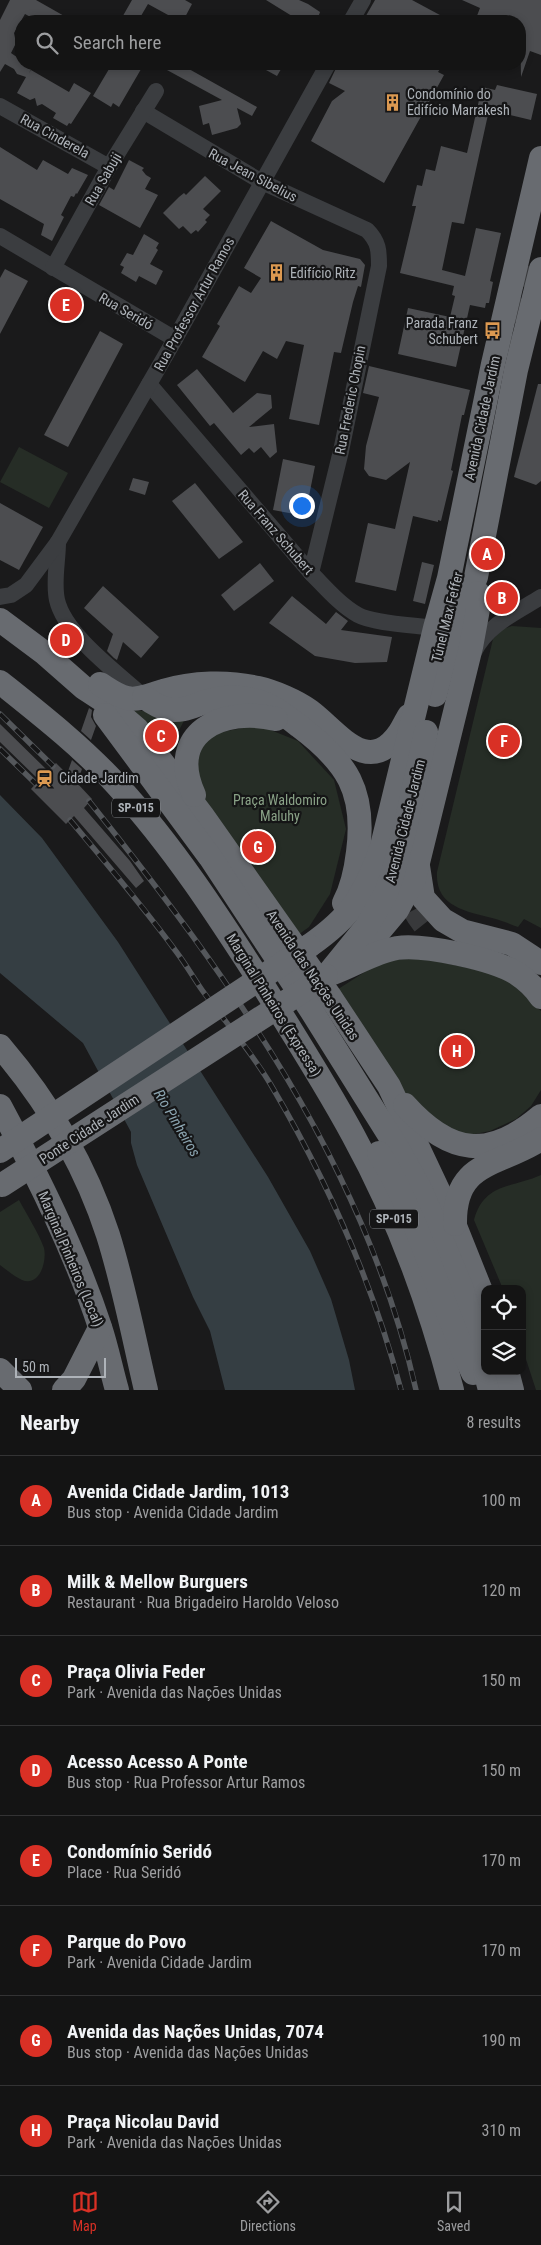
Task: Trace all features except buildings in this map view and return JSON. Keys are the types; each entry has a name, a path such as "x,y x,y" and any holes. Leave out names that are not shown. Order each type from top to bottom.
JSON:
{"highway":[{"name":"Avenida Cidade Jardim","path":"0,1151 330,932 359,900 371,877 382,846 435,628 450,578 493,364 541,158"},
{"name":"Túnel Max Feffer","path":"382,846 396,814 509,378 541,226"},
{"name":"Avenida Cidade Jardim","path":"327,975 367,926 386,893 393,874 444,660 476,577 509,378 541,269"},
{"name":"Avenida Cidade Jardim","path":"327,975 365,947 384,928 407,894 412,865 464,675 478,609 476,577"},
{"path":"476,577 468,622 434,746 412,865 423,898 443,920 462,931 512,944 541,963"},
{"path":"0,620 43,652 84,673 116,694 126,698 144,697 163,690 203,684 231,683 259,688 304,707 343,741 356,749 372,752 384,747 392,741 417,704"},
{"name":"Avenida das Nações Unidas","path":"43,652 84,688 107,703 137,729 202,815 331,998 389,1086 445,1225 462,1289 481,1379"},
{"name":"Marginal Pinheiros (Expressa)","path":"0,682 75,744 115,784 160,836 208,901 309,1060 354,1136 393,1217 419,1281 452,1390"},
{"name":"Avenida das Nações Unidas","path":"84,688 210,856 398,1149 445,1225 481,1293"},
{"path":"144,697 159,707 169,710 178,710 209,700 232,697 254,700 286,715 318,739 342,766 355,791 360,812 360,838 356,868 347,897 330,932"},
{"path":"202,815 186,773 186,759 190,746 205,728 217,720 249,715 273,718 299,726"},
{"path":"424,924 443,937 502,953 518,960 541,978"},
{"path":"327,975 382,952 398,948 422,948 500,966 515,973 541,997"},
{"name":"Ponte Cidade Jardim","path":"1,1186 327,975"},
{"path":"0,1046 39,1095 66,1136 88,1181 108,1235 146,1390"},
{"path":"309,1060 336,1082 384,1161 410,1215 444,1299 456,1335 481,1379"},
{"path":"389,1086 411,1112 434,1133 452,1143 465,1146 480,1146 505,1140 525,1129 541,1116"},
{"name":"Marginal Pinheiros (Local)","path":"0,1106 46,1197 84,1282 100,1328 117,1390"},
{"path":"445,1225 461,1186 467,1178 541,1139"},
{"path":"64,1390 74,1379 100,1328"},
{"path":"0,1370 20,1390"},
{"path":"508,1375 512,1390"}],"street":[{"path":"354,15 363,0"},
{"name":"Rua Professor Artur Ramos","path":"0,597 11,595 26,585 58,542 175,339 325,70"},
{"name":"Rua Sabuji","path":"53,268 109,167 156,91"},
{"name":"Rua Cinderela","path":"0,106 109,167"},
{"name":"Rua Jean Sibelius","path":"143,111 262,182 367,230"},
{"name":"Rua Frederic Chopin","path":"311,573 341,451 379,266 379,247 375,238 367,230"},
{"name":"Rua Seridó","path":"0,236 175,339"},
{"name":"Rua Franz Schubert","path":"149,384 311,573 335,597 358,615 383,621 435,628"},
{"name":"Rua Professor Artur Ramos","path":"58,542 57,600 62,616 87,645 144,697"},
{"path":"464,675 483,638 494,626 541,597"}],"green space":[{"path":"19,447 68,473 49,508 0,482"},
{"path":"512,626 541,628 541,928 524,919 518,927 462,909 446,900 441,893 438,883 437,872 493,639 503,629"},
{"path":"121,709 187,715 165,757"},
{"name":"Praça Waldomiro Maluhy","path":"258,725 298,741 334,780 346,829 330,894 309,927 298,935 197,791 193,759 211,734"},
{"path":"422,958 504,976 541,1011 541,1090 531,1106 516,1119 490,1131 470,1135 424,1121 332,993 371,968 392,960"},
{"path":"541,1175 541,1390 536,1390 526,1359 526,1285 501,1285 474,1220 485,1199 492,1193 500,1188"},
{"path":"19,1200 39,1236 45,1253 41,1272 33,1280 28,1281 19,1279 0,1265 0,1212"}],"water":[{"name":"Rio Pinheiros","path":"0,795 42,838 118,942 268,1177 310,1251 331,1299 349,1360 355,1390 225,1390 210,1331 193,1297 137,1165 131,1143 131,1132 83,1043 0,973"}],"tunnel":[{"path":"508,357 528,266"},
{"path":"406,875 410,901 424,924"}],"railway":[{"path":"0,714 53,766"},
{"path":"0,749 36,784"},
{"path":"89,801 193,936 287,1078 328,1152 363,1228 393,1307 416,1390"},
{"path":"70,820 124,884 182,960 202,990 255,1060 292,1121 347,1233 377,1311 401,1390"}],"place":[{"name":"Condomínio do Edifício Marrakesh","path":"393,102"},
{"name":"Edifício Ritz","path":"276,273"},
{"name":"Condomínio Seridó","path":"66,305"},
{"name":"Parada Franz Schubert","path":"492,331"},
{"name":"Avenida Cidade Jardim, 1013","path":"487,554"},
{"name":"Milk & Mellow Burguers","path":"502,598"},
{"name":"Acesso Acesso A Ponte","path":"66,640"},
{"name":"Praça Olivia Feder","path":"161,736"},
{"name":"Parque do Povo","path":"504,741"},
{"name":"Cidade Jardim","path":"45,778"},
{"name":"Avenida das Nações Unidas, 7074","path":"258,847"},
{"name":"Praça Nicolau David","path":"457,1051"}]}
